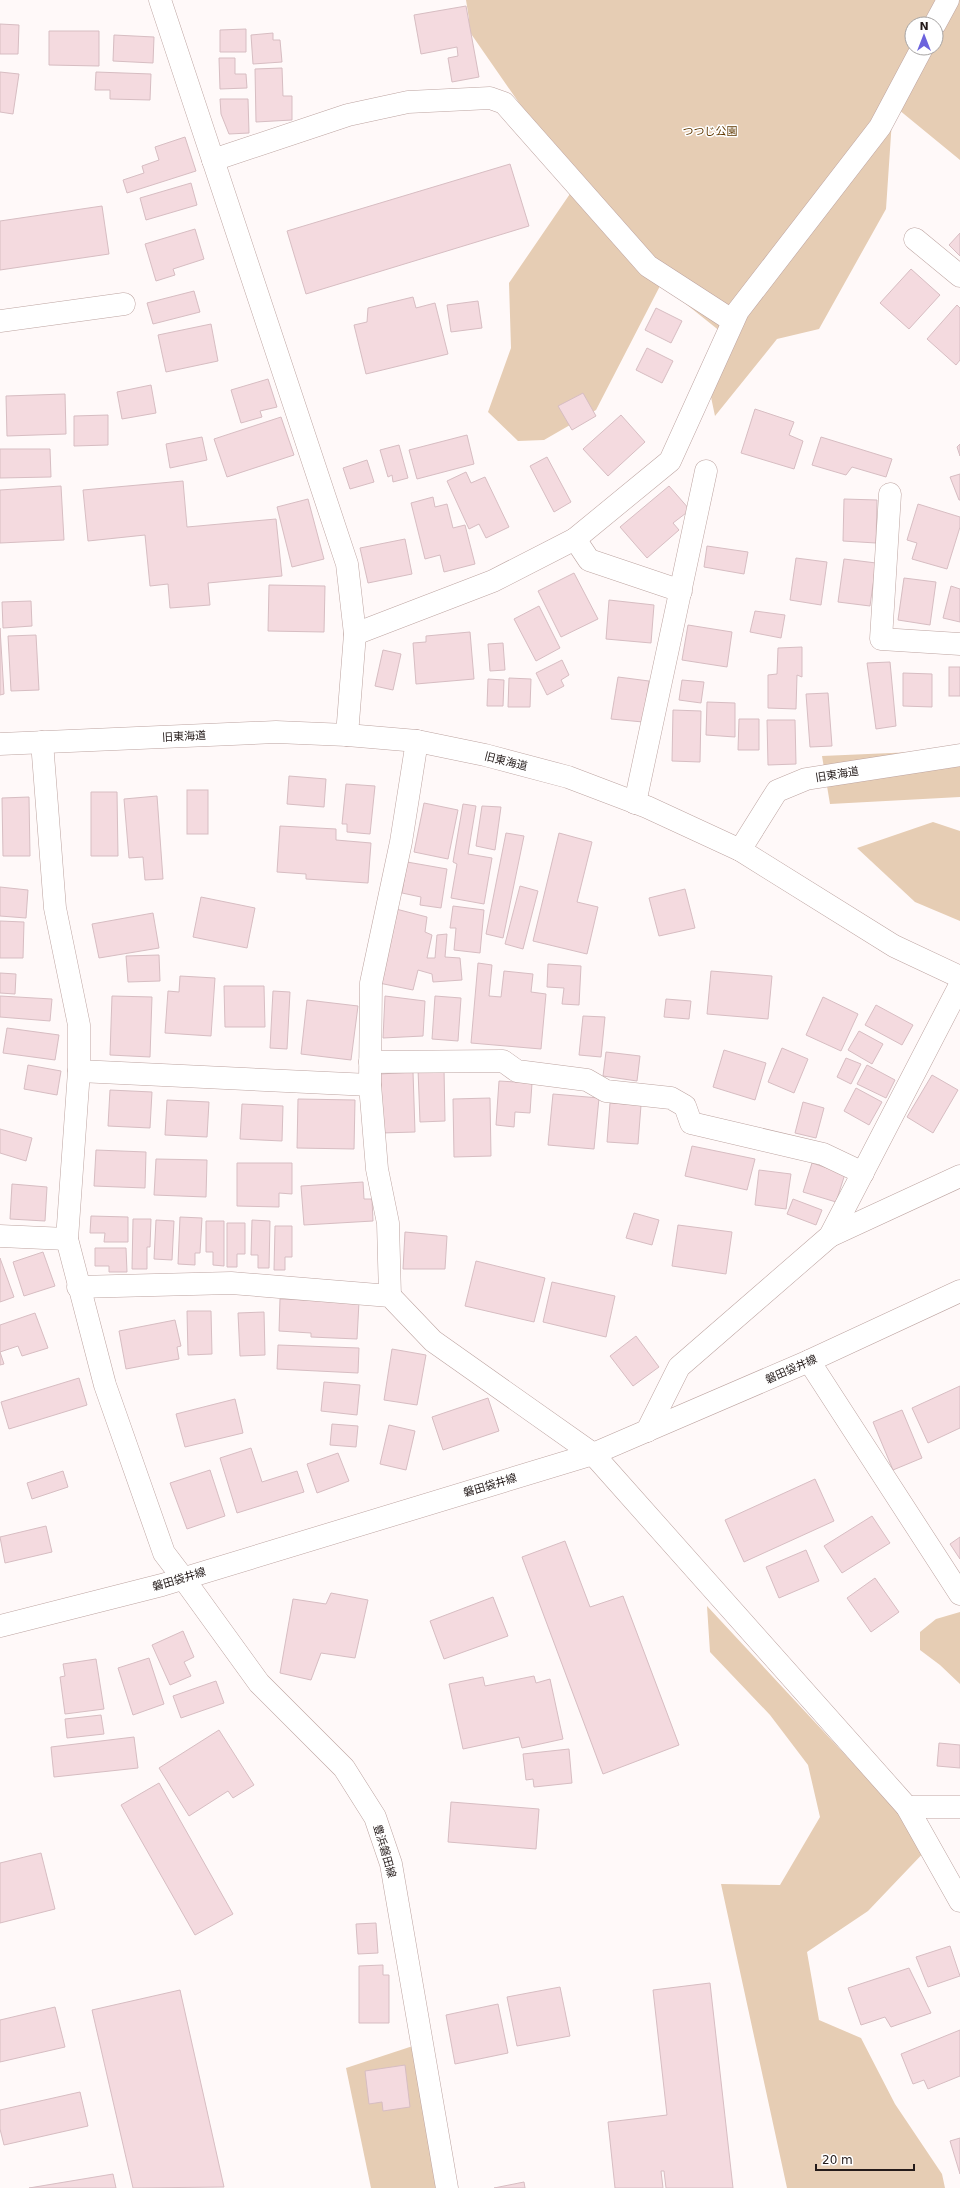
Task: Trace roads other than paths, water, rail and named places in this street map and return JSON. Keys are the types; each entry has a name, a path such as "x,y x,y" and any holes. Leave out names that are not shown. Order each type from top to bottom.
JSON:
{"street":[{"path":"160,0 347,564 354,634 347,735"},
{"path":"939,16 948,0"},
{"path":"354,634 492,581 575,539 670,461 738,311 880,128 918,56"},
{"path":"213,160 348,115 408,102 490,98 504,103 648,266 733,321"},
{"path":"916,239 960,276"},
{"path":"0,321 124,304"},
{"path":"635,803 706,471"},
{"path":"890,494 881,639 960,644"},
{"path":"575,539 589,560 681,591"},
{"name":"旧東海道","path":"0,744 276,732 347,735 418,741 485,755 568,777 635,803 740,850 777,791 806,779 960,755"},
{"path":"390,1296 388,1223 377,1169 370,1085 371,983 401,842 418,741"},
{"name":"豊浜磐田線","path":"42,742 55,908 79,1025 79,1071 67,1239 78,1287 105,1385 164,1553 259,1683 344,1768 376,1817 391,1864 447,2188"},
{"path":"740,850 894,946 960,977"},
{"path":"830,1236 960,985"},
{"path":"370,1062 503,1061 517,1071 587,1080 606,1091 671,1098 685,1106 691,1123 823,1154 863,1173"},
{"path":"79,1071 370,1085"},
{"path":"647,1431 679,1367 830,1236 960,1176"},
{"path":"0,1236 67,1239"},
{"path":"78,1287 231,1284 390,1296 433,1341 592,1454 907,1807 960,1901"},
{"name":"磐田袋井線","path":"0,1626 162,1585 592,1454 809,1361 960,1291"},
{"path":"809,1361 960,1594"},
{"path":"907,1807 960,1807"}],"park label":[{"name":"つつじ公園","path":"710,131"}]}
